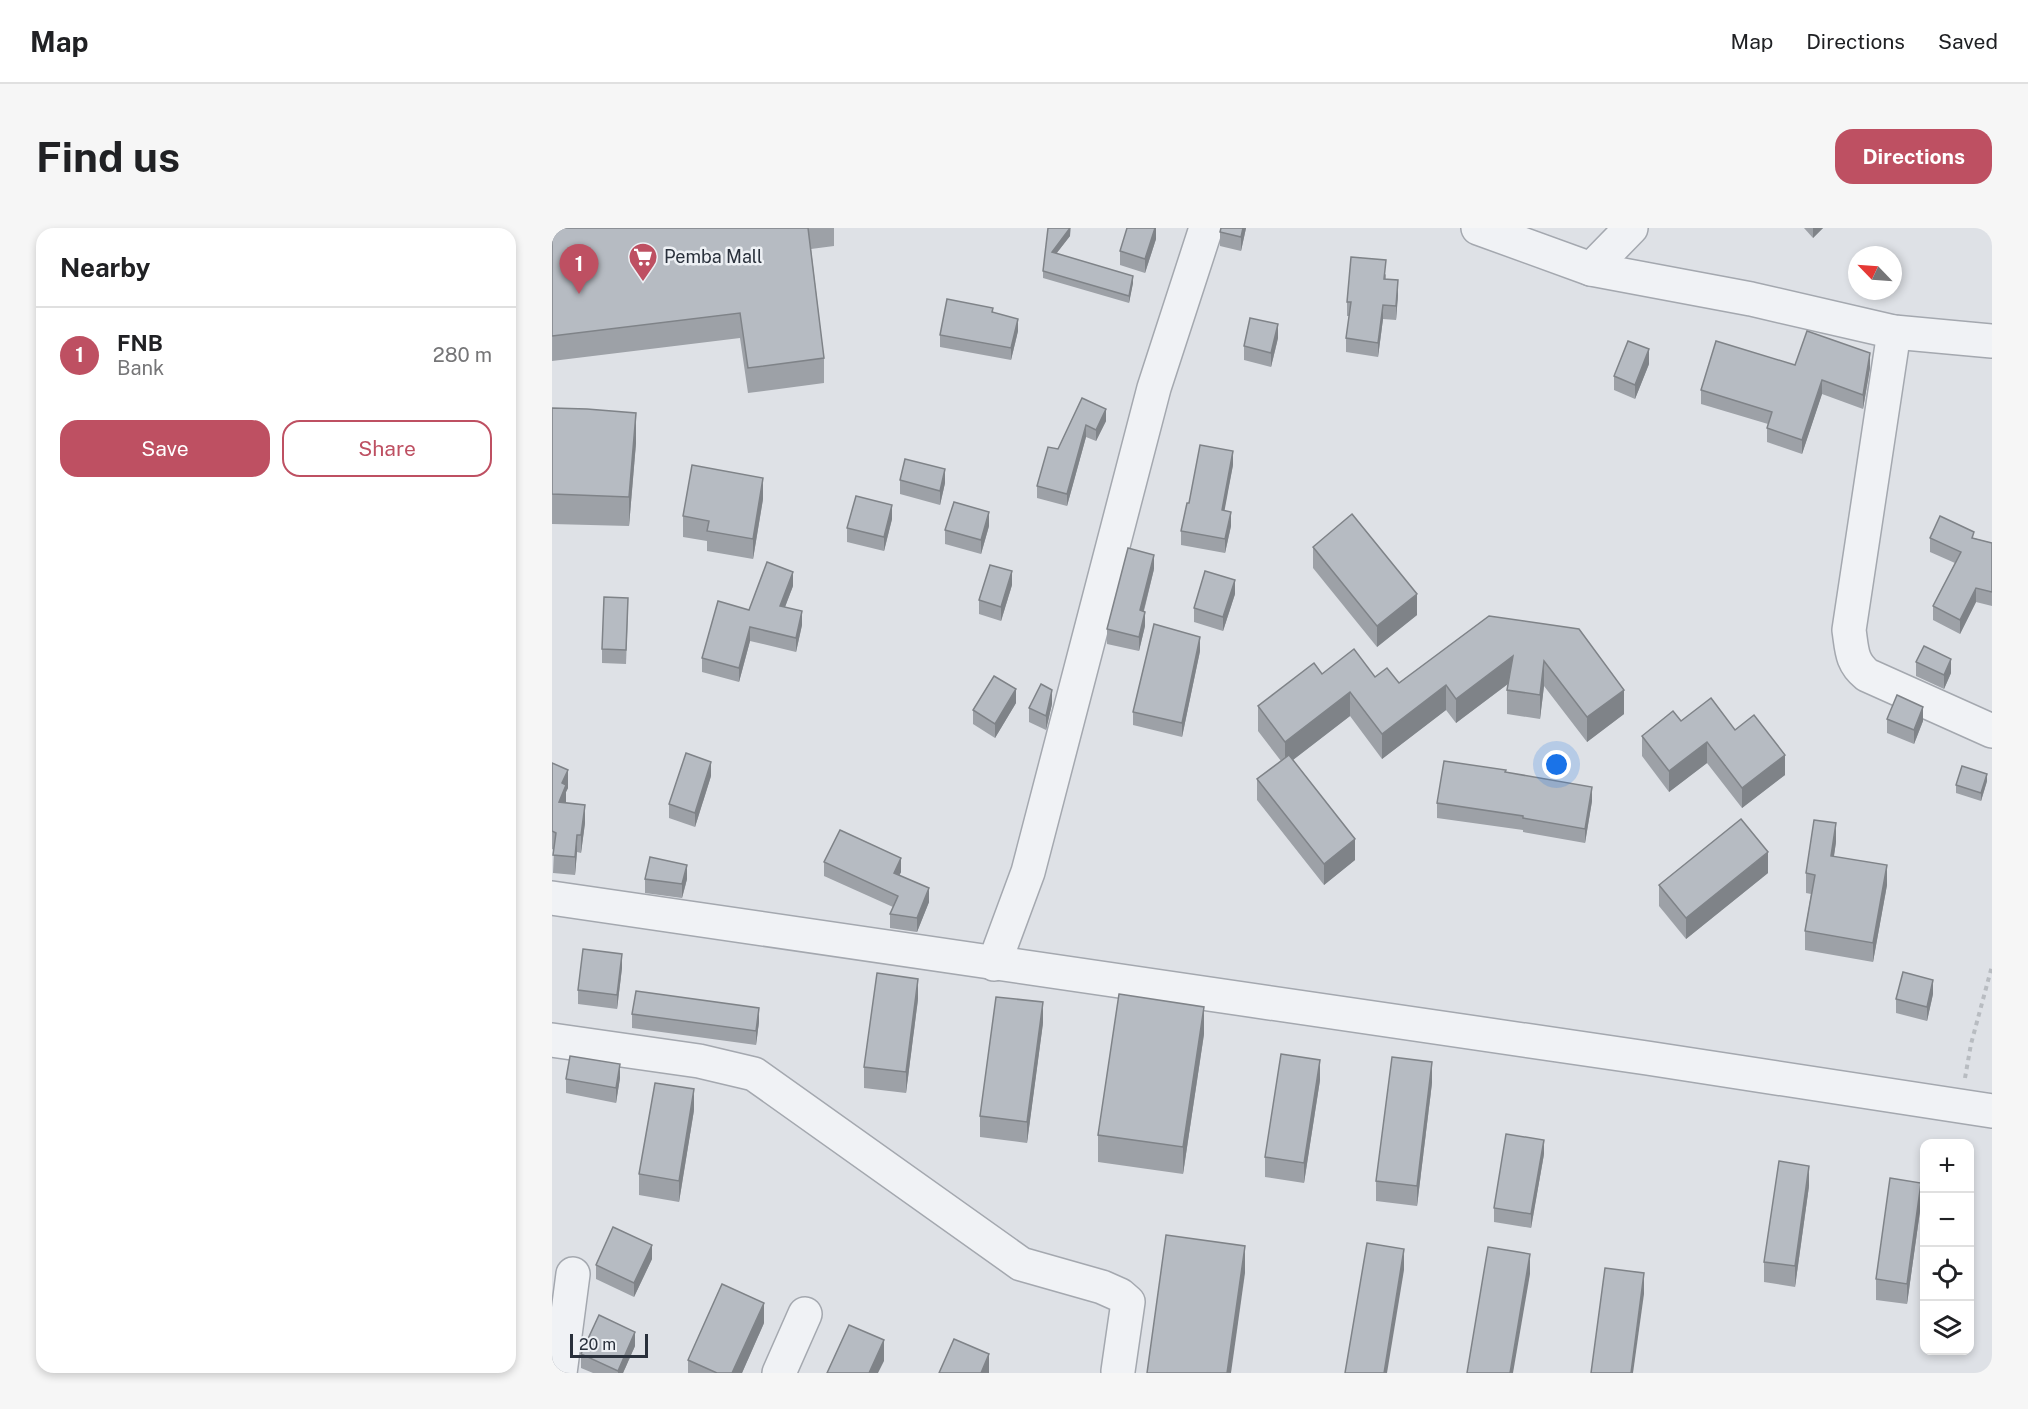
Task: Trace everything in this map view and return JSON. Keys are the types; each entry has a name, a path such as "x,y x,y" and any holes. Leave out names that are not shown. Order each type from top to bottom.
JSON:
{"street":[{"path":"994,964 1028,872 1154,388 1206,228"},
{"path":"1478,228 1591,269 1751,299 1894,332 1992,341"},
{"path":"1591,269 1631,228"},
{"path":"1894,332 1849,630 1852,654 1857,666 1867,675 1992,730"},
{"path":"552,898 1976,1108"},
{"path":"552,1040 699,1061 754,1074 1021,1264 1102,1287 1120,1295 1128,1302 1118,1371"},
{"path":"560,1373 573,1274"},
{"path":"779,1373 805,1314"}],"path":[{"path":"1976,1108 1971,1044 1992,966"}],"building":[{"name":"Pemba Mall","path":"552,228 808,228 824,358 748,368 740,313 552,336"},
{"path":"1048,228 1070,228 1052,252 1133,276 1129,296 1043,271"},
{"path":"1127,228 1155,228 1145,259 1120,251"},
{"path":"1221,228 1243,228 1241,237 1220,232"},
{"path":"1351,257 1386,260 1384,279 1398,280 1396,306 1383,305 1378,343 1346,338 1351,302 1347,302"},
{"path":"947,299 993,308 992,312 1018,319 1011,348 940,335"},
{"path":"1250,318 1278,324 1271,353 1244,346"},
{"path":"1807,331 1870,353 1863,395 1822,380 1802,440 1767,428 1772,412 1701,390 1716,341 1795,365"},
{"path":"1628,341 1649,349 1635,385 1614,376"},
{"path":"1082,398 1106,409 1096,430 1086,425 1067,494 1037,486 1048,447 1058,449"},
{"path":"552,408 636,413 629,497 552,494"},
{"path":"1200,445 1233,451 1222,510 1231,512 1225,539 1181,531"},
{"path":"905,459 945,469 940,491 900,480"},
{"path":"692,465 763,478 753,539 707,531 709,521 683,516"},
{"path":"856,496 892,505 884,537 847,528"},
{"path":"954,502 989,512 981,540 945,530"},
{"path":"1352,514 1417,594 1377,626 1313,547"},
{"path":"1940,516 1974,532 1972,538 1992,543 1992,592 1976,588 1960,620 1933,606 1961,552 1930,538"},
{"path":"1128,548 1154,555 1140,610 1145,612 1139,637 1107,629"},
{"path":"767,562 793,572 780,606 802,611 796,638 750,627 739,668 702,658 718,601 749,610"},
{"path":"990,565 1012,571 1001,607 979,600"},
{"path":"1205,571 1235,580 1223,617 1194,608"},
{"path":"604,597 628,598 626,650 602,649"},
{"path":"1489,616 1579,629 1624,690 1587,717 1544,661 1540,695 1507,690 1513,656 1456,699 1446,685 1382,734 1350,692 1285,742 1258,706 1314,663 1322,674 1354,649 1375,677 1387,668 1399,683"},
{"path":"1154,624 1200,637 1182,723 1133,712"},
{"path":"1924,646 1951,659 1944,675 1916,662"},
{"path":"994,676 1016,689 995,724 973,710"},
{"path":"1041,684 1052,690 1046,716 1029,708"},
{"path":"1897,695 1923,707 1914,730 1887,719"},
{"path":"1711,698 1735,730 1754,715 1785,755 1742,788 1707,742 1669,771 1642,736 1673,711 1681,721"},
{"path":"686,753 711,762 695,813 669,804"},
{"path":"1289,755 1355,839 1324,864 1257,779"},
{"path":"1444,761 1506,770 1505,772 1592,787 1585,829 1523,818 1523,816 1437,803"},
{"path":"552,763 568,770 562,783 566,785 559,802 585,805 581,835 577,835 575,857 553,855 556,833 552,831"},
{"path":"1962,766 1987,774 1981,793 1956,785"},
{"path":"1741,819 1768,852 1686,918 1659,885"},
{"path":"1814,820 1836,823 1831,856 1887,865 1873,943 1805,931 1815,875 1806,873"},
{"path":"840,830 901,858 894,873 929,888 917,918 890,914 898,896 824,862"},
{"path":"650,857 687,865 682,884 645,879"},
{"path":"583,949 622,954 617,995 578,990"},
{"path":"1903,972 1933,980 1927,1007 1896,999"},
{"path":"877,973 918,979 906,1072 864,1067"},
{"path":"636,991 759,1008 756,1031 632,1014"},
{"path":"1119,994 1204,1007 1183,1147 1098,1135"},
{"path":"996,997 1043,1002 1027,1122 980,1116"},
{"path":"1281,1054 1320,1060 1304,1163 1265,1157"},
{"path":"570,1056 620,1064 616,1088 566,1079"},
{"path":"1392,1057 1432,1062 1417,1186 1376,1181"},
{"path":"655,1083 694,1089 679,1181 639,1174"},
{"path":"1506,1134 1544,1140 1531,1214 1494,1208"},
{"path":"1779,1161 1809,1166 1795,1266 1764,1262"},
{"path":"1890,1178 1920,1183 1907,1284 1876,1279"},
{"path":"613,1227 652,1245 634,1283 596,1265"},
{"path":"1166,1235 1245,1246 1227,1373 1147,1373"},
{"path":"1367,1243 1404,1249 1384,1373 1345,1373"},
{"path":"1488,1247 1530,1254 1510,1373 1467,1373"},
{"path":"1605,1268 1644,1273 1631,1373 1591,1373"},
{"path":"722,1284 764,1303 732,1373 717,1373 688,1360"},
{"path":"599,1315 635,1332 618,1371 581,1354"},
{"path":"849,1325 884,1340 869,1373 827,1373"},
{"path":"954,1339 989,1354 981,1373 939,1373"}],"place":[{"name":"Pemba Mall","path":"643,282"},
{"name":"FNB","path":"579,294"}]}
